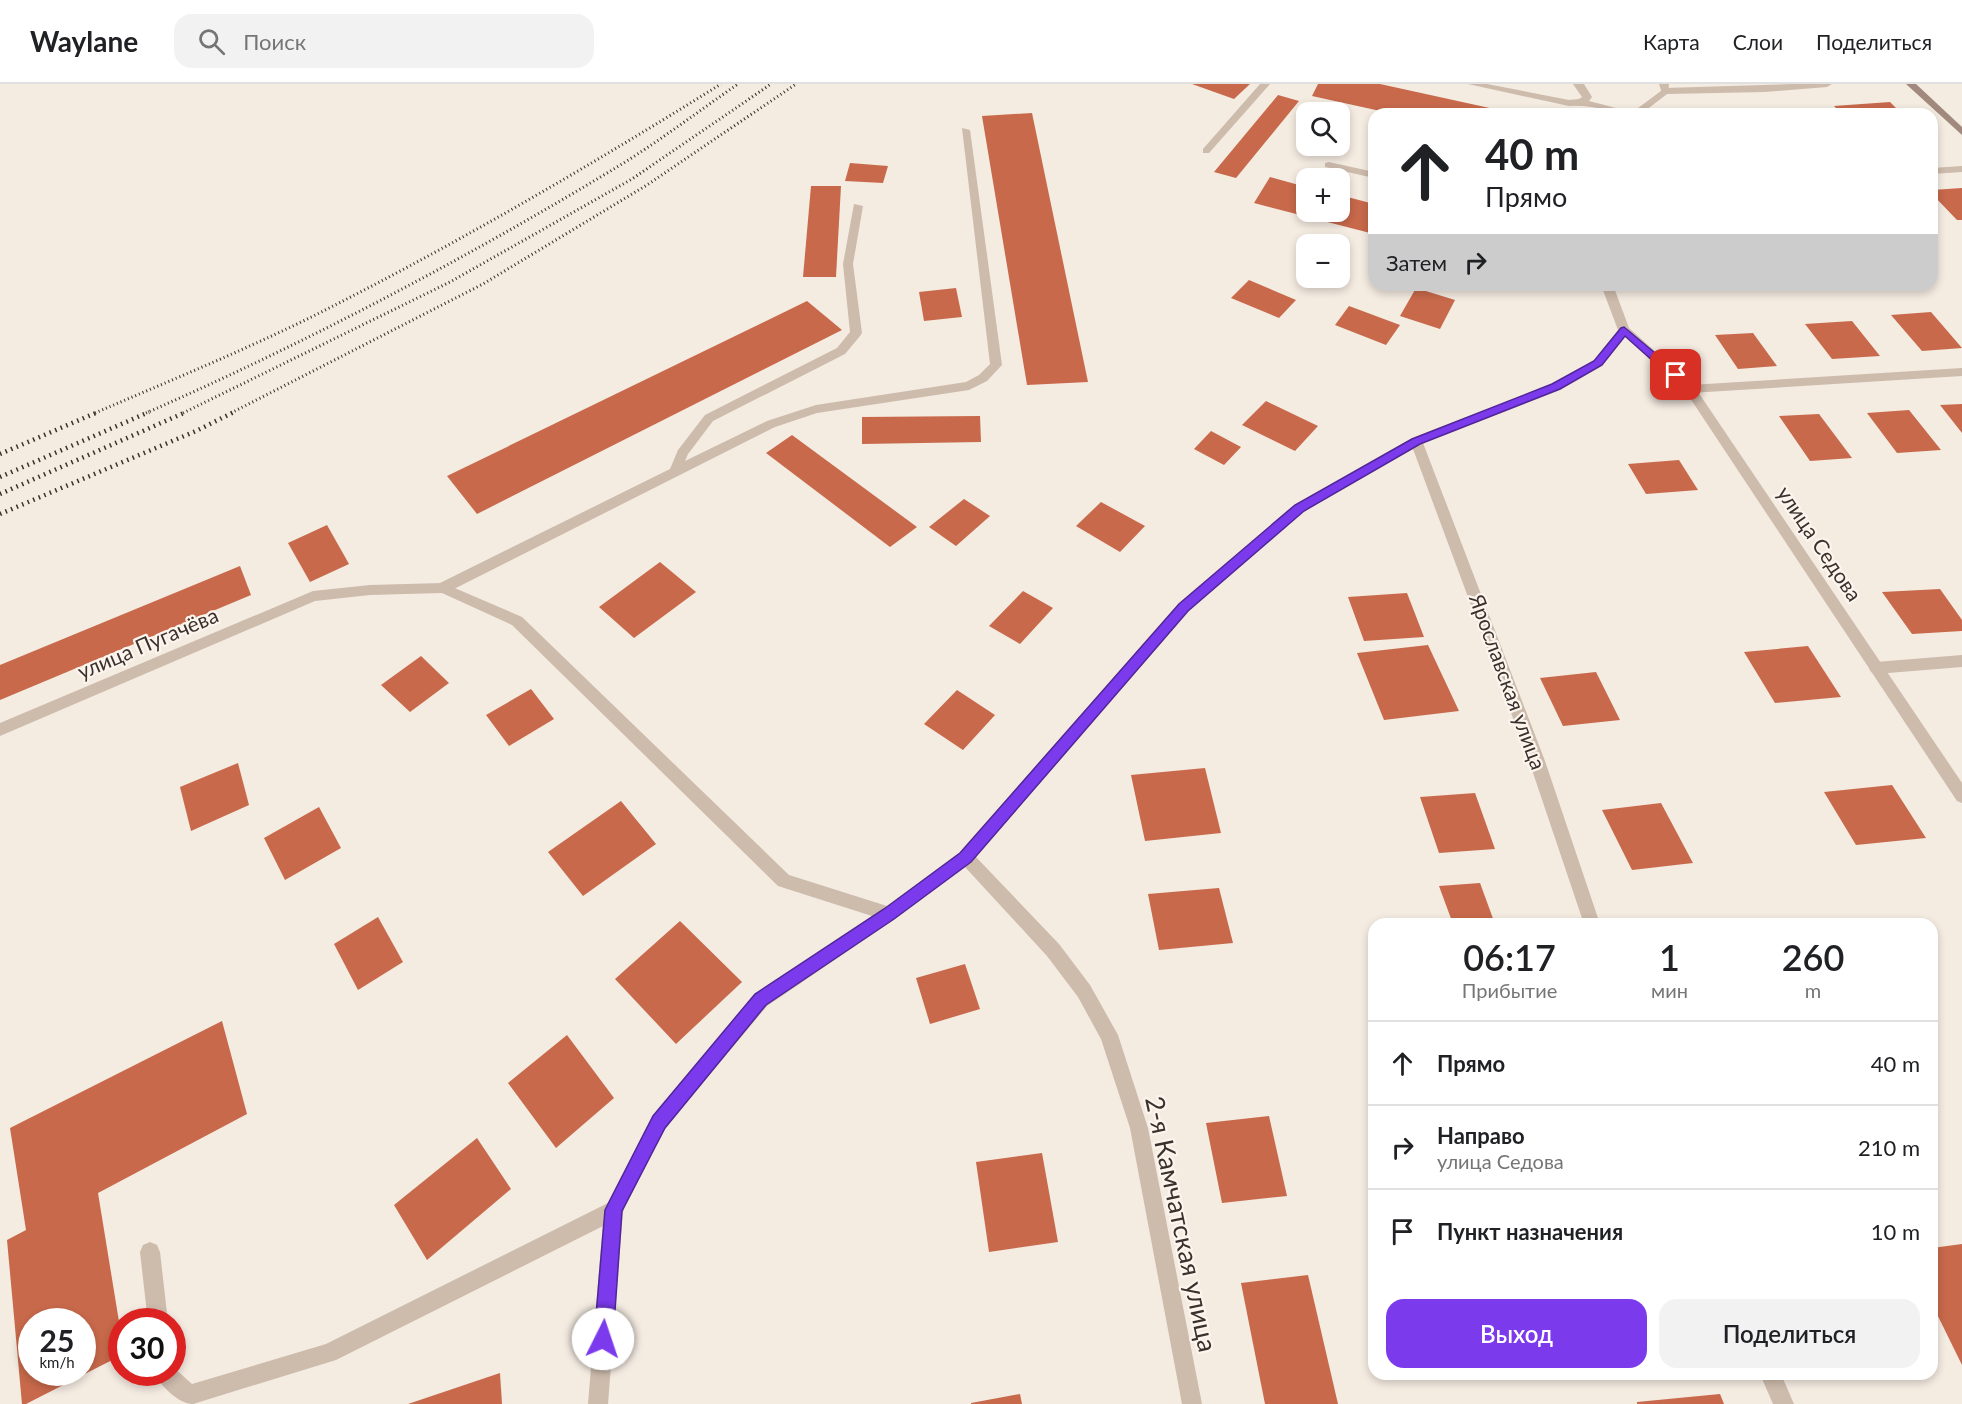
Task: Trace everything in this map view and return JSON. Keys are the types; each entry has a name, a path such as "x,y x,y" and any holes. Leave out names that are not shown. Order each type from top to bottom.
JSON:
{"street":[{"path":"1206,151 1265,84"},
{"path":"1473,84 1569,103 1582,102 1608,108"},
{"path":"1578,84 1583,88 1587,97 1582,102"},
{"path":"1642,108 1665,87 1764,89 1827,84"},
{"path":"1911,84 1958,124 1962,132"},
{"path":"443,588 771,424 816,409 969,386 983,378 996,365 965,130"},
{"path":"1329,165 1368,174"},
{"path":"1938,171 1962,169"},
{"path":"676,471 682,453 709,418 841,351 856,333 848,264 858,206"},
{"path":"598,1404 614,1210 659,1122 761,1000 889,914 966,857 1184,607 1299,508 1416,441 1556,387 1598,363 1624,330 1609,291"},
{"name":"улица Седова","path":"1624,330 1690,389 1962,796"},
{"path":"1690,389 1962,372"},
{"name":"Ярославская улица","path":"1416,441 1537,761 1590,918"},
{"path":"443,588 517,621 784,881 889,914"},
{"name":"улица Пугачёва","path":"0,730 313,596 370,590 443,588"},
{"path":"1876,668 1962,661"},
{"name":"2-я Камчатская улица","path":"966,857 1053,950 1084,991 1109,1035 1139,1128 1192,1404"},
{"path":"179,1386 189,1395 329,1353 614,1210"},
{"path":"150,1252 156,1308"},
{"path":"1773,1380 1784,1404"}],"building":[{"path":"1192,84 1250,84 1234,99"},
{"path":"1318,84 1380,84 1490,108 1368,108 1350,104 1350,102 1312,96"},
{"path":"1278,95 1299,101 1236,178 1214,172"},
{"path":"1890,102 1896,108 1836,108 1834,106"},
{"path":"1032,113 1088,382 1027,385 982,116"},
{"path":"850,163 888,166 883,183 845,181"},
{"path":"1270,177 1296,184 1296,214 1254,203"},
{"path":"811,186 841,186 836,277 803,277"},
{"path":"1962,188 1962,220 1957,220 1938,200 1938,190"},
{"path":"1350,198 1368,202 1368,232 1328,222 1350,222"},
{"path":"1249,280 1296,300 1279,318 1231,298"},
{"path":"956,288 962,317 924,321 919,292"},
{"path":"1414,291 1426,291 1455,300 1440,329 1400,316"},
{"path":"807,301 842,330 477,514 447,476"},
{"path":"1349,306 1400,325 1386,345 1335,325"},
{"path":"1931,312 1962,348 1922,351 1891,315"},
{"path":"1852,321 1880,356 1832,359 1805,324"},
{"path":"1753,333 1777,366 1738,369 1715,335"},
{"path":"1266,401 1318,426 1295,451 1242,425"},
{"path":"1962,404 1962,433 1940,405"},
{"path":"1909,410 1941,450 1897,453 1867,413"},
{"path":"1819,414 1852,458 1810,461 1779,416"},
{"path":"980,416 981,442 862,444 862,417"},
{"path":"1211,431 1241,447 1224,465 1194,449"},
{"path":"792,435 917,527 890,547 766,453"},
{"path":"1679,460 1698,490 1646,494 1628,464"},
{"path":"964,499 990,516 956,546 929,527"},
{"path":"1101,502 1145,526 1120,552 1076,526"},
{"path":"327,525 349,564 310,582 288,543"},
{"path":"660,562 696,592 634,638 599,607"},
{"path":"240,566 251,595 0,700 0,665"},
{"path":"1940,589 1962,620 1962,631 1912,634 1882,592"},
{"path":"1023,591 1053,608 1020,644 989,626"},
{"path":"1407,593 1424,637 1364,641 1348,597"},
{"path":"1428,645 1459,711 1384,720 1357,653"},
{"path":"1808,646 1841,697 1775,703 1744,652"},
{"path":"421,656 449,683 410,712 381,685"},
{"path":"1596,672 1620,720 1563,726 1540,678"},
{"path":"531,689 554,719 509,746 486,715"},
{"path":"957,690 995,715 963,750 924,724"},
{"path":"238,763 249,805 191,831 180,787"},
{"path":"1205,768 1221,833 1145,841 1131,775"},
{"path":"1892,785 1926,838 1856,845 1824,792"},
{"path":"1475,793 1495,849 1439,853 1420,797"},
{"path":"621,801 656,844 583,896 548,852"},
{"path":"1661,803 1693,863 1632,870 1602,810"},
{"path":"319,807 341,848 285,880 264,838"},
{"path":"1480,883 1493,918 1451,918 1439,886"},
{"path":"1219,888 1233,943 1159,950 1148,894"},
{"path":"378,917 403,962 358,990 334,944"},
{"path":"680,921 742,982 676,1044 615,979"},
{"path":"965,964 980,1009 930,1024 916,978"},
{"path":"222,1021 247,1114 98,1193 117,1308 108,1308 108,1362 96,1368 96,1308 18,1308 18,1360 7,1240 26,1230 10,1128"},
{"path":"567,1035 614,1098 556,1148 508,1083"},
{"path":"1269,1116 1287,1196 1222,1203 1206,1123"},
{"path":"477,1138 511,1189 427,1260 394,1205"},
{"path":"1042,1153 1058,1242 989,1252 976,1162"},
{"path":"1962,1244 1962,1365 1938,1316 1938,1247"},
{"path":"1308,1275 1338,1404 1265,1404 1241,1283"},
{"path":"500,1373 502,1404 408,1404"},
{"path":"20,1386 61,1386 26,1404 22,1404"},
{"path":"1020,1394 1022,1404 971,1404 971,1403"},
{"path":"1720,1394 1724,1404 1637,1404 1637,1402"}],"railway":[{"path":"95,413 279,333 388,278 532,198 721,84"},
{"path":"146,413 268,357 447,265 622,164 738,84"},
{"path":"183,413 450,282 632,179 771,84"},
{"path":"231,413 483,284 647,185 796,84"},
{"path":"0,454 98,412"},
{"path":"0,477 149,412"},
{"path":"0,494 186,412"},
{"path":"0,514 196,431 234,412"}],"route":[{"path":"603,1339 614,1210 659,1122 761,1000 889,914 966,857 1184,607 1299,508 1416,441 1556,387 1598,363 1624,330 1676,375"}]}
